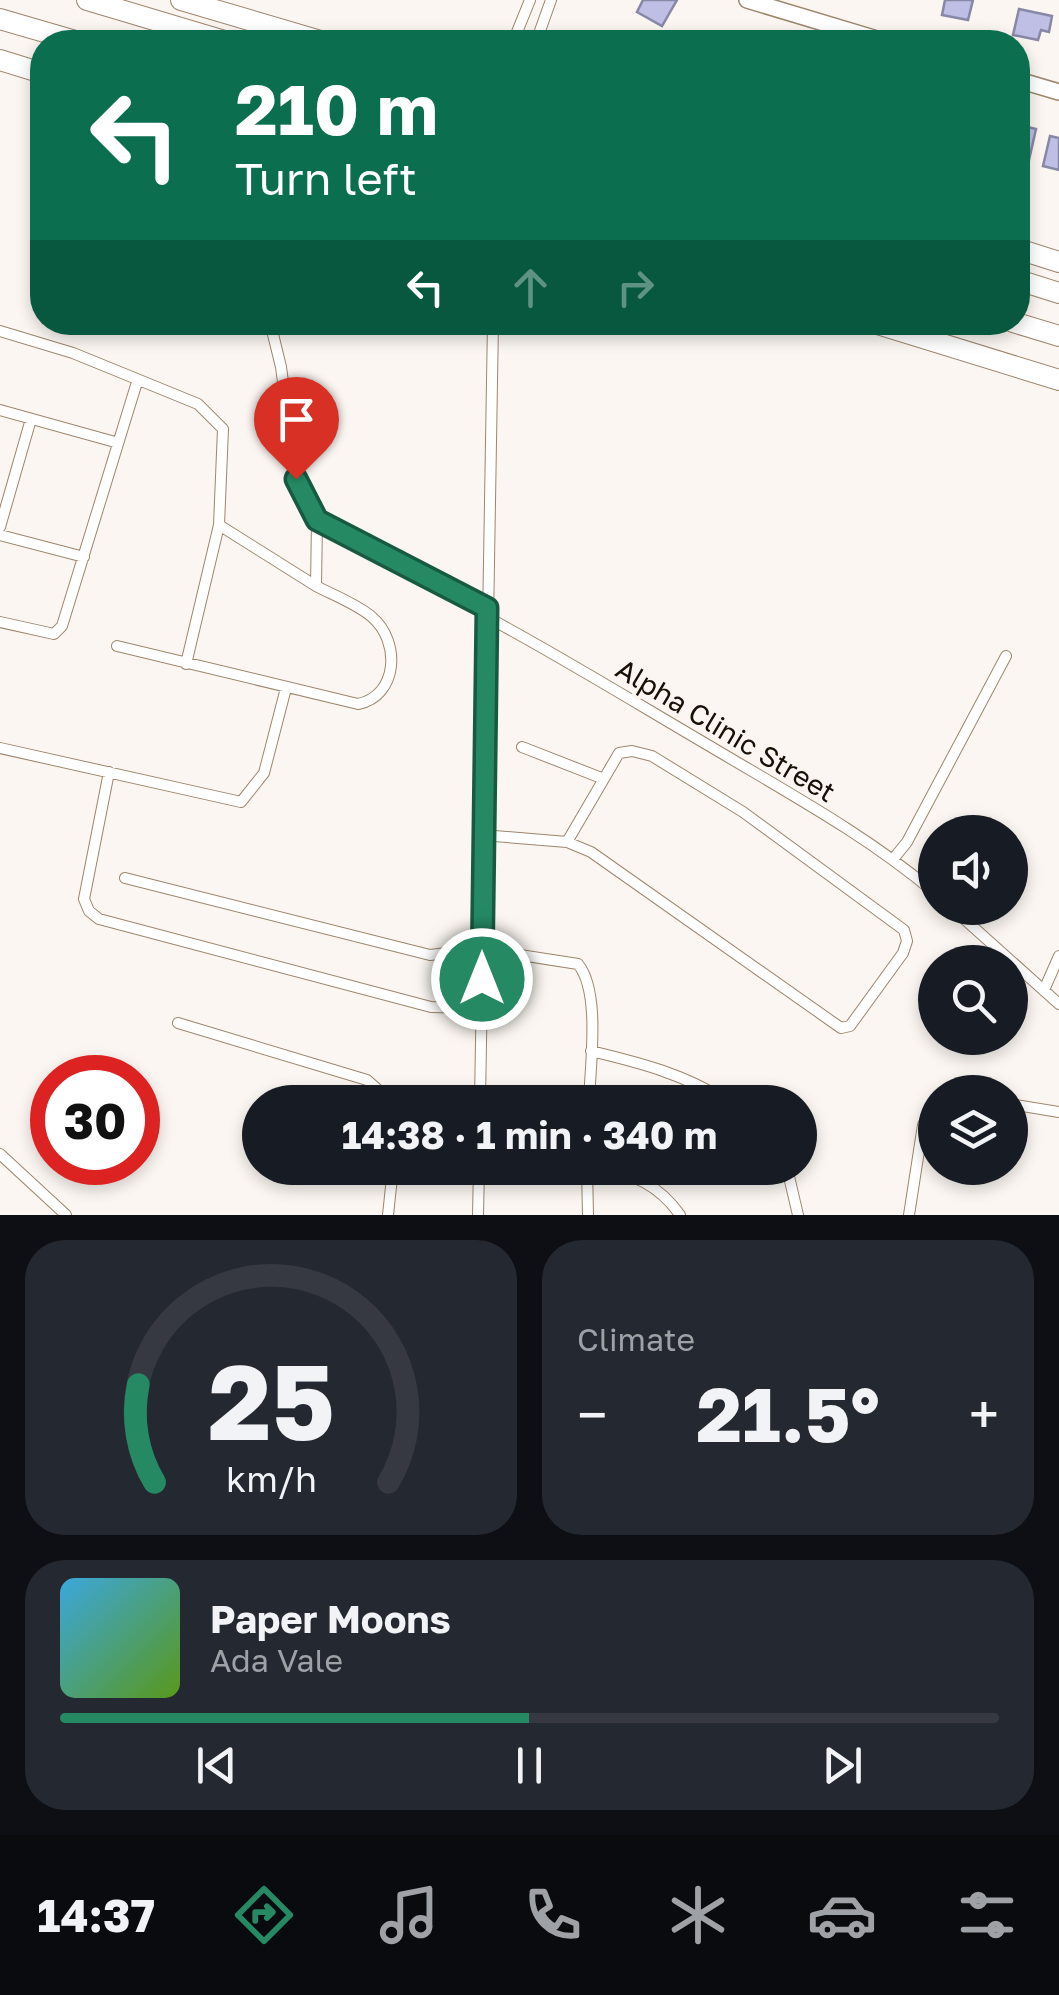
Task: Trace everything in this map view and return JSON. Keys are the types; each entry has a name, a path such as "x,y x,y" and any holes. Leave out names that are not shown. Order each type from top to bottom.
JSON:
{"highway":[{"path":"87,0 188,30"},
{"path":"181,0 283,30"},
{"path":"0,19 38,30"},
{"path":"0,60 30,69"},
{"path":"1030,254 1059,262"},
{"path":"1030,284 1059,293"},
{"path":"1030,327 1059,336"},
{"path":"914,335 1057,378"}],"street":[{"path":"517,30 530,0"},
{"path":"540,30 550,0"},
{"path":"747,0 772,4 851,30"},
{"path":"1030,84 1059,92"},
{"path":"0,331 73,352 137,382 198,404 223,430 220,526 186,664"},
{"path":"273,335 296,479 317,520 316,586"},
{"path":"480,1085 493,335"},
{"path":"0,622 54,634 68,614 115,442 137,382"},
{"path":"0,410 115,442"},
{"path":"0,527 31,419"},
{"name":"Alpha Clinic Street","path":"317,520 487,612 648,706 894,858 918,878"},
{"path":"118,646 358,704 376,700 386,690 390,649 372,616 220,526"},
{"path":"0,535 84,557"},
{"path":"894,858 907,842 1006,656"},
{"path":"0,748 241,802 264,773 286,688"},
{"path":"522,747 604,779"},
{"path":"482,835 567,842 592,852 832,1025 850,1026 907,942 904,930 743,812 652,756 632,751 619,753 567,842"},
{"path":"109,772 84,898 89,911 99,919 430,1007 482,1008"},
{"path":"125,878 430,955 482,949 578,964 586,974 589,1085"},
{"path":"971,925 1059,1004"},
{"path":"1044,990 1059,956"},
{"path":"178,1024 367,1080 373,1085"},
{"path":"591,1051 658,1067 702,1085"},
{"path":"1028,1107 1059,1112"},
{"path":"908,1215 918,1151"},
{"path":"0,1154 66,1215"},
{"path":"388,1215 391,1185"},
{"path":"478,1185 478,1215"},
{"path":"588,1185 588,1215"},
{"path":"651,1185 670,1200 680,1215"},
{"path":"790,1185 798,1215"}],"building":[{"path":"643,0 677,0 662,26 637,12"},
{"path":"945,0 973,0 968,20 942,15"},
{"path":"1019,9 1052,16 1049,32 1041,30 1038,40 1030,38 1030,30 1014,30"},
{"path":"1030,128 1036,129 1030,156"},
{"path":"1050,136 1059,138 1059,170 1043,166"}],"route":[{"path":"296,479 317,520 487,608 482,979"}]}
